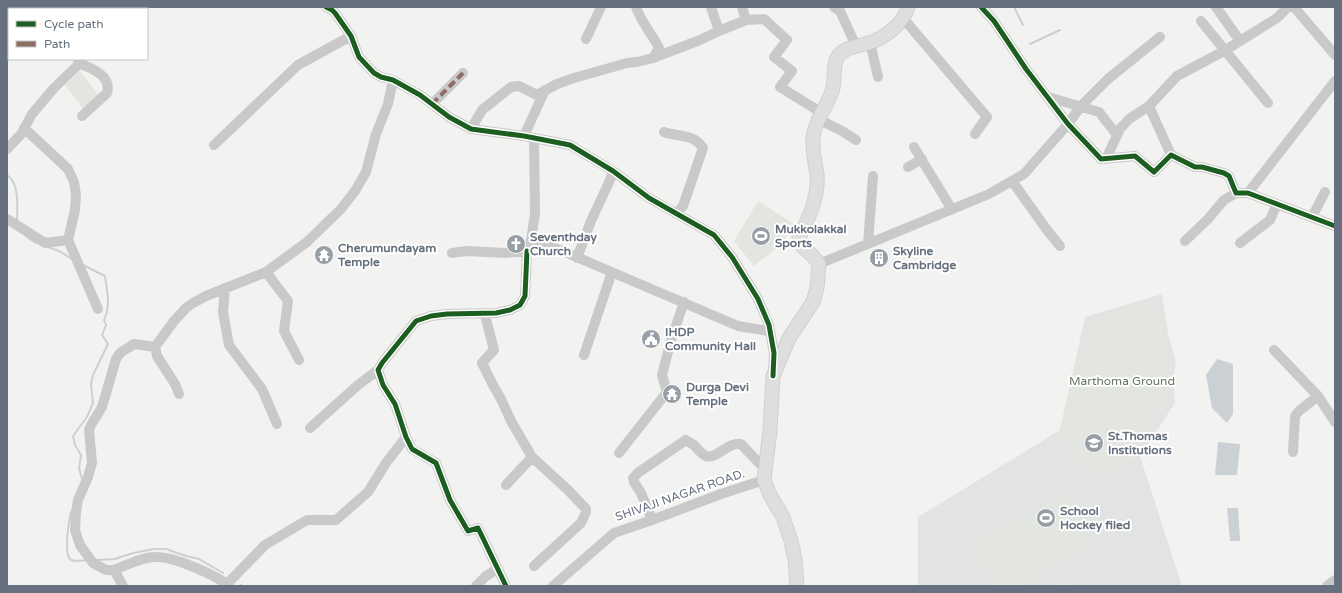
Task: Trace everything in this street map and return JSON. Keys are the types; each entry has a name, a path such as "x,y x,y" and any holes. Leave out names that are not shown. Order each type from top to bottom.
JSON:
{"main road":[{"path":"797,586 796,559 791,541 783,517 770,495 764,480 767,464 773,376 790,338 812,302 817,288 819,264 803,247 799,238 813,206 816,194 817,176 813,138 820,116 833,89 837,58 841,53 856,46 870,42 890,32 901,22 906,12"}],"street":[{"path":"586,39 601,7"},
{"path":"636,7 640,16 655,38 659,48 653,58"},
{"path":"711,7 719,31"},
{"path":"742,7 746,20"},
{"path":"834,7 840,11 856,46"},
{"path":"980,7 994,21 1026,69 1068,124 1101,159 1136,156 1154,172 1171,155"},
{"path":"1216,7 1240,41"},
{"path":"1106,159 1120,129 1129,119 1149,106 1177,76 1224,51 1277,18 1288,7"},
{"path":"1294,7 1335,55"},
{"path":"331,8 351,36 359,58 374,74 393,80 420,95 449,117 471,129 570,144 613,171 648,198 714,235 732,257 758,299 769,325 774,352 773,376"},
{"path":"906,12 987,117 975,134"},
{"path":"471,129 482,110 511,87 519,86 537,95 557,84 600,70 653,58 746,20 764,19 787,40 774,57 792,72 780,87 856,140"},
{"path":"1201,21 1268,103"},
{"path":"214,145 298,65 351,36"},
{"path":"819,264 951,208 989,194 1024,174 1068,124 1081,106 1108,79 1160,37"},
{"path":"870,42 878,77"},
{"path":"7,149 22,134 32,114 80,61 99,72 107,84 108,89 106,93 82,116"},
{"path":"432,104 463,73"},
{"path":"179,394 175,384 157,356 155,347 174,321 186,308 193,303 225,288 266,272 307,242 341,209 355,191 366,172 376,134 388,104 393,80"},
{"path":"1248,193 1335,81"},
{"path":"310,428 358,385 378,370 416,320 447,314 485,314 510,310 520,305 525,296 527,251 531,240 535,214 529,137 545,90"},
{"path":"1048,97 1099,112 1117,135"},
{"path":"1149,106 1171,155 1195,167 1224,172 1229,176 1236,192"},
{"path":"24,128 68,169 74,182 75,210 68,240 98,309"},
{"path":"664,132 692,138 703,148 683,206 677,213"},
{"path":"914,147 951,208"},
{"path":"908,167 922,159"},
{"path":"577,258 613,171"},
{"path":"868,244 873,176"},
{"path":"1012,181 1060,246"},
{"path":"1185,241 1208,219 1224,200 1236,192 1248,193 1335,226"},
{"path":"1312,217 1325,192"},
{"path":"1240,243 1270,220 1277,204"},
{"path":"7,219 44,243 68,240"},
{"path":"531,240 612,272 738,326 769,331"},
{"path":"452,253 466,251 505,253 527,251"},
{"path":"266,272 288,301 284,331 299,360"},
{"path":"584,355 612,272"},
{"path":"225,288 223,312 229,345 262,390 277,424"},
{"path":"619,453 667,392 662,375 671,340 684,302"},
{"path":"485,314 494,350 482,363 502,399 511,421 532,457 568,490 586,509 581,523 534,566"},
{"path":"155,347 134,344 124,350 116,359 102,407 89,430 92,463 88,477 78,500 75,530 80,545 85,553 93,563 101,568 114,570 155,556 170,558 187,564 228,585 265,545 307,520 336,520 368,492 386,463 406,437"},
{"path":"1274,350 1318,396 1335,422"},
{"path":"378,370 383,385 394,404 412,449 436,463 450,500 468,531 478,528 504,585"},
{"path":"1293,452 1294,421 1296,413 1318,396"},
{"path":"652,520 633,478 639,472 686,440 693,444 704,456 708,457 717,454 735,444 741,444 759,463 767,464"},
{"path":"506,485 532,457"},
{"name":"SHIVAJI NAGAR ROAD.","path":"553,586 614,533 764,480"},
{"path":"476,586 486,576 497,569"},
{"path":"114,570 123,586"},
{"path":"1327,586 1335,580"}],"shaded area":[{"name":"St.Thomas Institutions","path":"1162,294 1168,333 1176,363 1173,380 1175,403 1140,456 1182,586 918,586 918,517 1060,430 1085,317"},
{"path":"1217,359 1233,364 1233,414 1227,423 1212,408 1206,375"},
{"path":"1218,442 1240,444 1237,475 1215,475"},
{"path":"1227,508 1238,508 1240,541 1230,541"}],"green space":[{"path":"80,71 99,96 85,111 65,85"},
{"name":"Mukkolakkal Sports","path":"758,201 794,224 781,245 754,266 734,241"},
{"name":"Marthoma Ground","path":"1155,300 1172,365 1167,395 1144,445 1128,463 1115,472 1093,473 1070,457 1062,442 1062,421 1069,392 1092,318"},
{"name":"School Hockey filed","path":"1066,494 1088,551 1021,586 992,586 969,542"},
{"path":"1070,578 1074,586 1053,586"}],"waterway":[{"path":"1014,7 1023,25"},
{"path":"1030,44 1060,30"},
{"path":"7,175 11,179 16,190 17,222"},
{"path":"28,238 36,243"},
{"path":"48,247 59,251 72,259"},
{"path":"82,479 79,468 81,455 75,445 73,436 87,417 93,403 91,384 93,375 108,344 102,335 106,325 104,320 108,304 105,276 83,265"},
{"path":"71,512 67,537 67,552 73,561 87,560"},
{"path":"96,560 115,559 133,553 154,549 166,549 199,559 223,573"}],"marked path":[{"path":"432,104 463,73"}],"cycle path":[{"path":"326,7 335,13 351,36 359,57 374,73 381,77 393,80 420,95 449,117 471,129 524,136 570,145 613,171 649,198 714,235 732,257 758,299 769,325 774,353 773,376"},
{"path":"981,7 994,21 1026,69 1068,124 1101,159 1135,156 1154,172 1171,155 1195,167 1202,167 1224,173 1229,176 1236,193 1248,193 1335,226"},
{"path":"506,586 478,528 468,531 450,500 436,463 412,449 406,437 395,404 383,385 378,370 416,321 431,316 447,314 496,313 510,310 520,305 525,296 527,251"}],"place":[{"name":"Mukkolakkal Sports","path":"761,236"},
{"name":"Seventhday Church","path":"516,244"},
{"name":"Cherumundayam Temple","path":"324,255"},
{"name":"Skyline Cambridge","path":"879,258"},
{"name":"IHDP Community Hall","path":"651,339"},
{"name":"Durga Devi Temple","path":"672,394"},
{"name":"St.Thomas Institutions","path":"1094,443"},
{"name":"School Hockey filed","path":"1046,518"}]}
